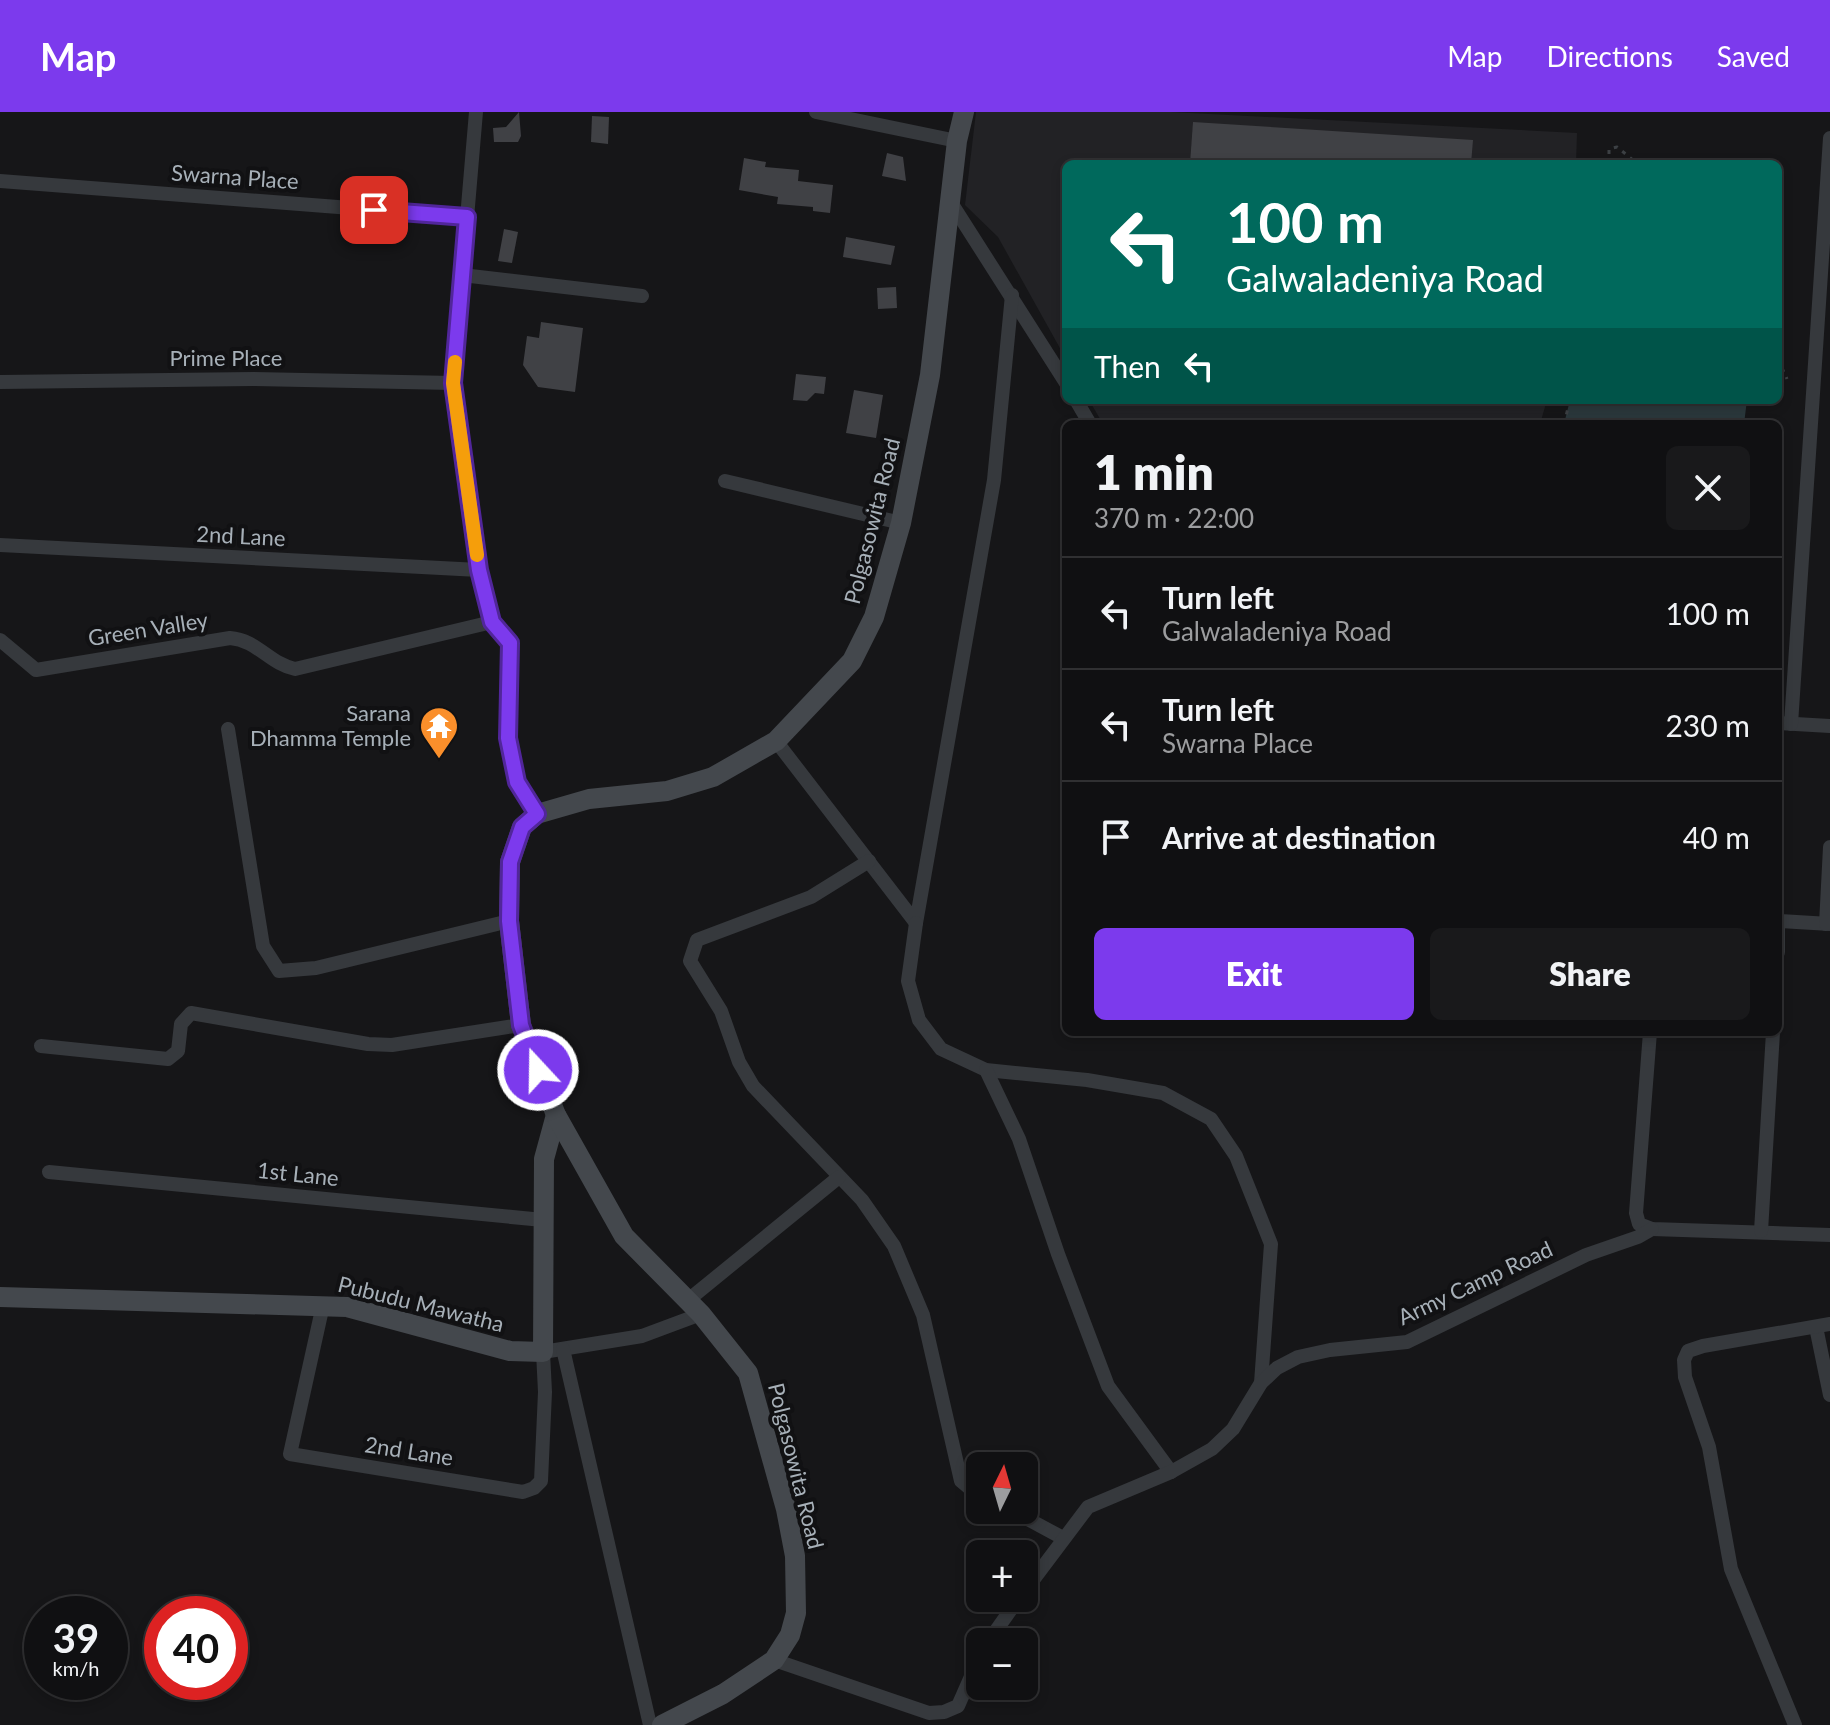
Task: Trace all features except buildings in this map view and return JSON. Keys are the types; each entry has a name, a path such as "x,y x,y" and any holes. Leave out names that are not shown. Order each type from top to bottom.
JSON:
{"street":[{"path":"476,112 453,383 479,570 492,622 510,643 508,738 517,782 537,814"},
{"path":"816,112 957,141"},
{"name":"Polgasowita Road","path":"662,1725 723,1694 774,1660 790,1635 796,1613 795,1556 786,1509 748,1373 694,1308 624,1236 556,1115 521,1025 509,921 510,862 522,827 537,814 589,799 667,791 713,777 776,741 852,661 874,617 901,523 930,375 957,141 964,112"},
{"path":"1830,138 1785,724 1830,726"},
{"name":"Swarna Place","path":"0,181 467,217"},
{"path":"950,201 1062,376"},
{"path":"462,275 642,296"},
{"path":"1012,295 994,480 908,981 919,1020 941,1049 986,1070 1087,1080 1163,1093 1211,1119 1236,1156 1271,1244 1261,1383"},
{"name":"Prime Place","path":"0,382 253,379 453,383"},
{"path":"725,481 901,523"},
{"name":"2nd Lane","path":"0,545 479,570"},
{"name":"Green Valley","path":"0,640 36,670 230,638 251,642 285,667 295,669 492,622"},
{"path":"228,729 263,946 279,971 316,968 509,921"},
{"path":"776,741 916,923"},
{"path":"1782,921 1828,924 1830,847"},
{"path":"869,861 811,897 697,940 690,961 721,1011 739,1062 753,1086 862,1200 894,1246 923,1315 961,1481 966,1485"},
{"path":"41,1046 168,1059 178,1051 181,1024 191,1013 368,1044 392,1045 521,1025"},
{"path":"1650,1036 1636,1213 1639,1224 1652,1229 1830,1235"},
{"path":"1761,1231 1773,1036"},
{"path":"986,1070 1019,1139 1108,1386 1171,1472"},
{"path":"556,1115 544,1159 543,1220 553,1351 650,1725"},
{"name":"1st Lane","path":"49,1172 543,1220"},
{"path":"553,1351 642,1336 694,1308 839,1177"},
{"name":"Army Camp Road","path":"1038,1573 1088,1507 1171,1472 1212,1449 1233,1429 1261,1383 1277,1368 1298,1357 1330,1350 1407,1342 1586,1255 1652,1229"},
{"name":"Pubudu Mawatha","path":"0,1297 323,1305 374,1313 510,1351 553,1351"},
{"name":"2nd Lane","path":"323,1305 290,1454 523,1492 534,1488 541,1481 545,1392 553,1351"},
{"path":"1795,1725 1731,1569 1709,1447 1685,1377 1684,1360 1688,1351 1703,1346 1823,1326 1830,1395"},
{"path":"1037,1524 1063,1538"},
{"path":"774,1660 929,1713 944,1712 958,1706 966,1688"}],"path":[{"path":"1609,160 1609,149 1617,147 1633,160"},
{"path":"1782,368 1787,379"}],"shaded area":[{"path":"976,112 1171,112 1577,133 1576,160 1062,160 1062,352 998,237 965,205"},
{"path":"1091,404 1546,404 1541,420 1101,420"},
{"path":"1569,404 1746,404 1744,420 1565,420"}],"slow traffic":[{"path":"455,362 453,383 477,555"}],"place":[{"name":"Sarana Dhamma Temple","path":"439,760"}],"route":[{"path":"374,210 467,217 453,383 479,570 492,622 510,643 508,738 517,782 537,814 522,827 510,862 509,921 521,1025 538,1070"}]}
